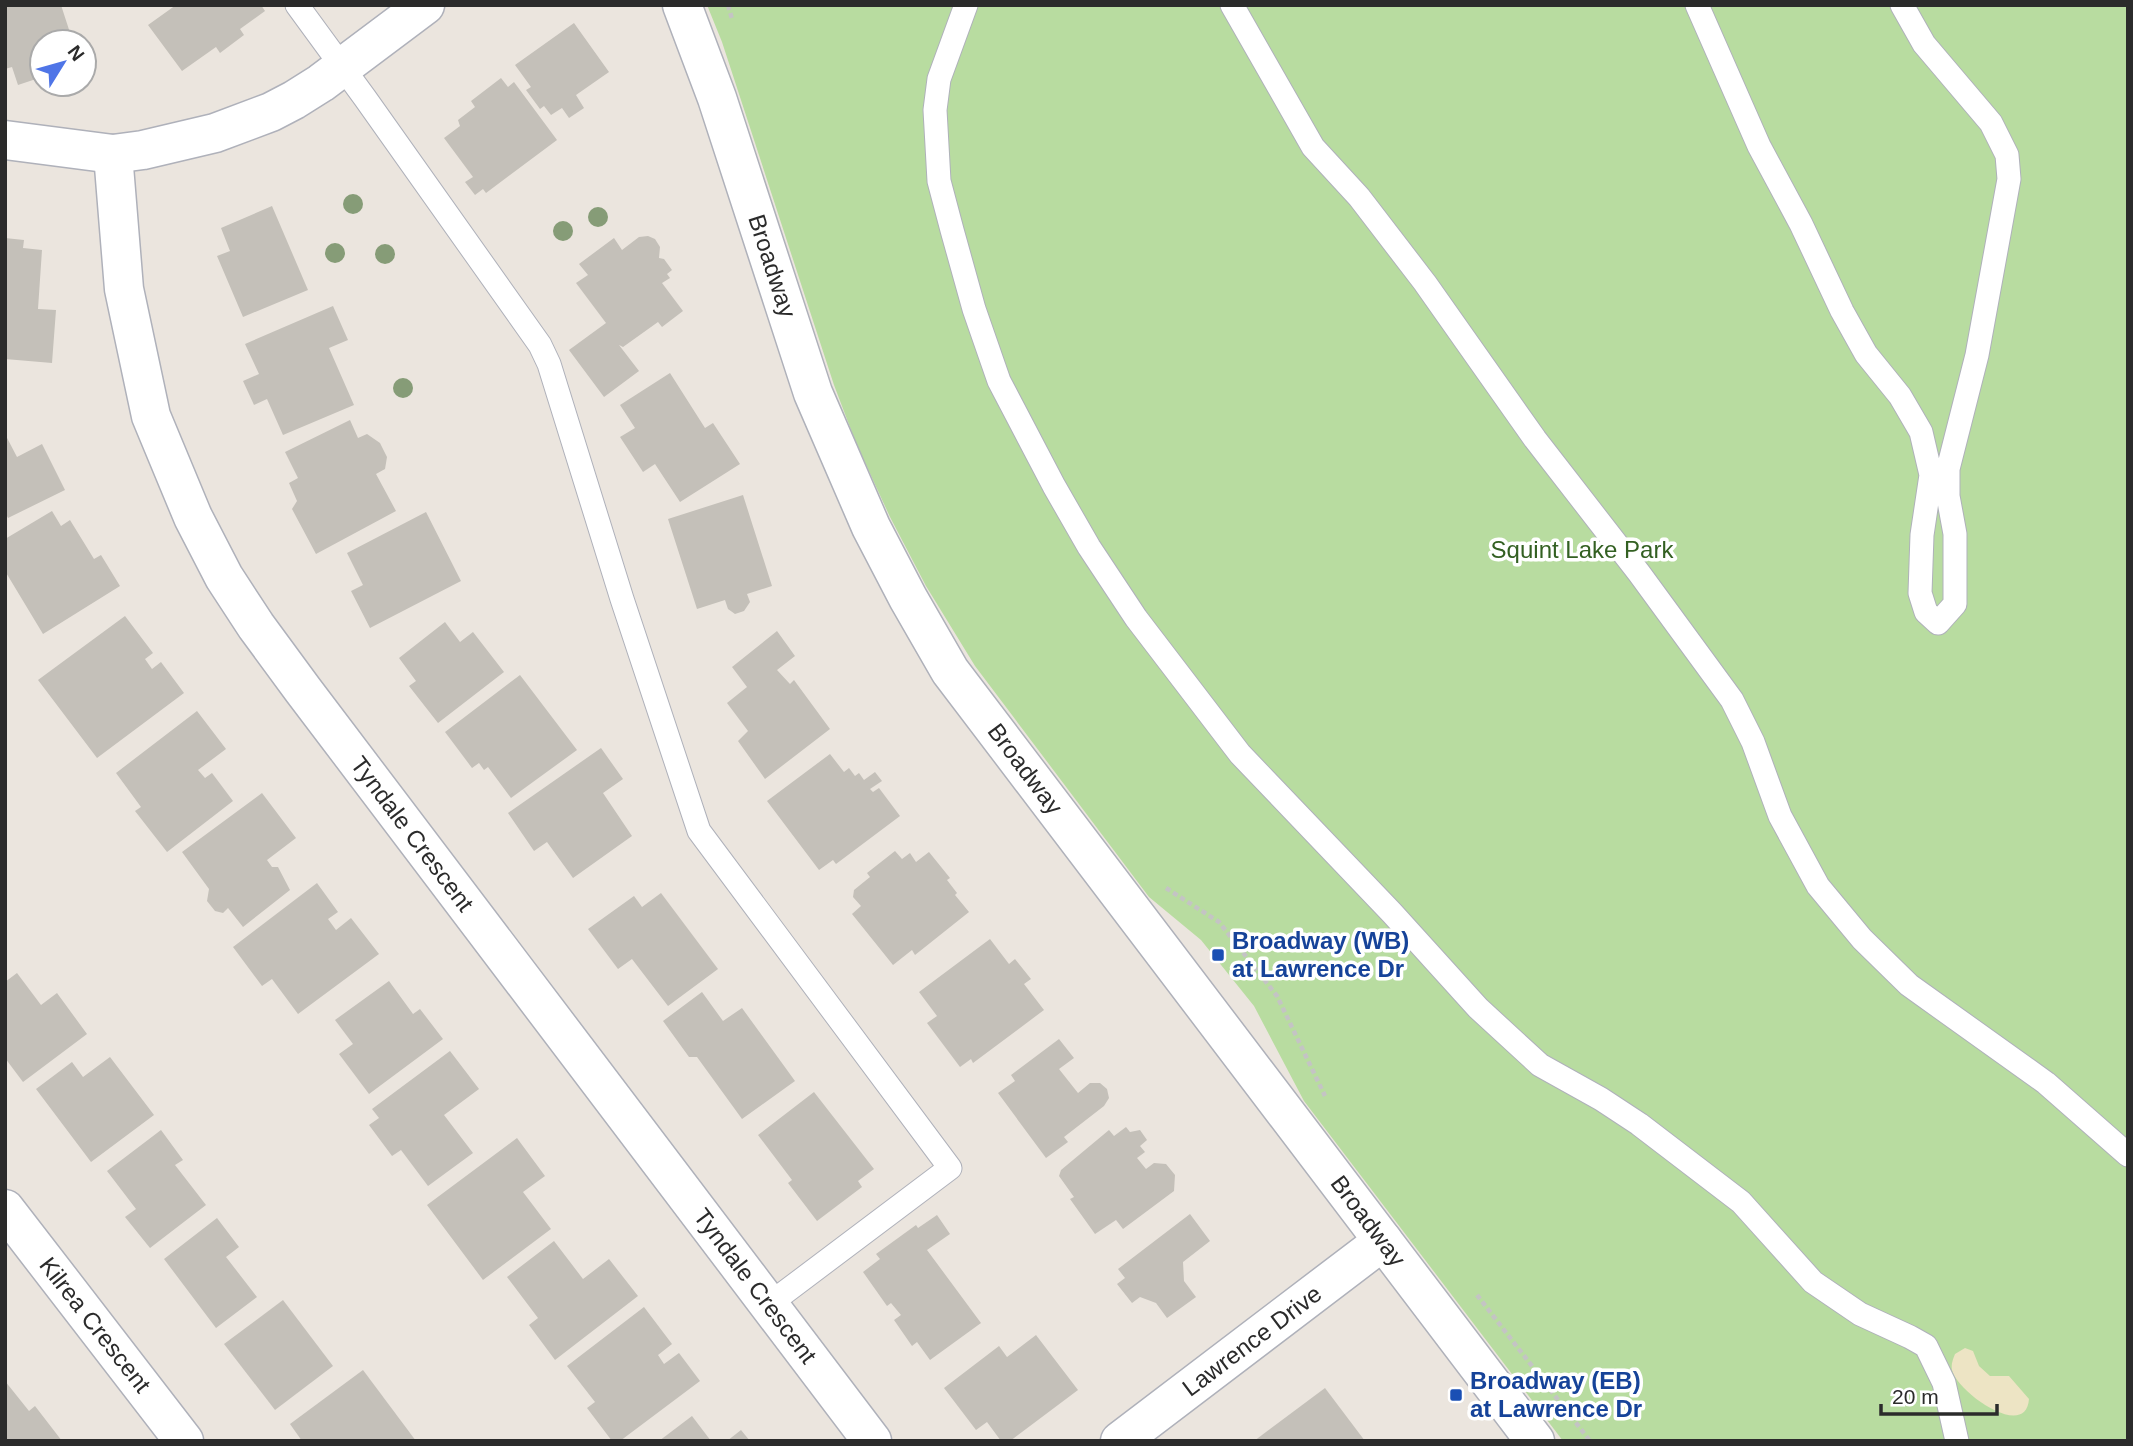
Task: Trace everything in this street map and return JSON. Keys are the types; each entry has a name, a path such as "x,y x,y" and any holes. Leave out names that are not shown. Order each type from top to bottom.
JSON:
{"street":[{"path":"5,140 113,154 183,142 248,122 294,100 425,5"},
{"name":"Broadway","path":"682,5 717,98 813,393 871,527 950,671 1535,1441"},
{"name":"Tyndale Crescent","path":"113,154 124,289 151,416 193,517 224,577 295,679 872,1441"},
{"name":"Kilrea Crescent","path":"5,1209 184,1441"},
{"name":"Lawrence Drive","path":"1120,1441 1384,1241"}],"lane":[{"path":"297,5 540,345 549,364 622,599 699,831 950,1168 768,1305"},
{"path":"965,5 939,79 935,110 939,181 974,309 999,382 1089,547 1136,618 1240,754 1373,892 1478,1008 1540,1065 1639,1124 1741,1202 1813,1282 1860,1314 1926,1346 1944,1383 1957,1441"},
{"path":"1232,5 1313,147 1359,197 1425,283 1535,439 1639,573 1732,700 1753,742 1780,816 1818,887 1861,939 1909,985 2046,1083 2128,1155"},
{"path":"1697,5 1759,146 1801,224 1842,311 1866,354 1900,396 1921,432 1931,475 1922,535 1920,593 1926,612 1938,623 1955,604 1955,534 1948,496 1948,469 1977,355 2009,179 2007,155 1991,123 1924,44 1902,5"}],"path":[{"path":"728,5 736,32"},
{"path":"1160,884 1219,922 1277,996 1328,1102"},
{"path":"1471,1287 1590,1441"}],"green space":[{"name":"Squint Lake Park","path":"707,5 2128,5 2128,1441 1563,1441 1304,1101 1254,1006 1201,940 1149,897 975,666 926,586 856,443 834,385 722,42"}],"sand":[{"path":"1965,1348 1973,1351 1979,1366 1990,1376 2009,1376 2029,1399 2025,1411 2016,1415 2005,1414 1978,1400 1966,1390 1952,1370 1955,1354"}],"building":[{"path":"5,5 61,5 68,28 28,28 28,82 18,85 12,67 5,69"},
{"path":"176,5 261,5 265,11 240,29 244,35 220,53 216,47 182,71 148,25"},
{"path":"574,23 609,72 576,95 584,108 569,118 562,108 551,115 544,106 540,109 526,90 531,87 515,65"},
{"path":"501,78 508,87 514,82 557,140 486,193 483,189 475,195 465,182 473,177 444,138 460,126 458,120 475,107 471,101"},
{"path":"272,206 308,290 243,317 217,256 230,251 221,228"},
{"path":"648,236 655,239 660,247 659,258 664,259 672,270 667,274 670,278 662,283 683,311 662,327 658,322 623,347 619,345 639,371 604,397 569,350 606,323 576,283 588,275 579,264 614,238 622,250 639,237"},
{"path":"5,238 24,240 23,248 42,250 38,309 56,310 52,363 5,359"},
{"path":"333,306 348,340 329,348 354,405 283,435 267,399 254,405 243,381 259,374 245,344"},
{"path":"670,373 705,428 713,423 740,464 680,502 655,464 643,472 620,437 635,428 620,405"},
{"path":"350,420 358,438 367,434 380,443 387,457 385,469 376,474 396,511 316,554 292,509 297,501 289,483 298,478 285,452"},
{"path":"5,434 17,457 42,444 65,490 8,518 5,512"},
{"path":"743,495 772,586 747,594 750,602 744,611 735,614 728,609 725,600 697,609 668,519"},
{"path":"52,511 61,526 70,520 94,559 101,555 120,586 43,634 5,571 5,539"},
{"path":"426,512 461,581 370,628 351,591 363,585 347,553"},
{"path":"125,616 153,653 145,659 152,669 161,662 184,693 97,758 38,680"},
{"path":"445,622 460,642 473,632 504,672 438,723 409,686 416,681 399,658"},
{"path":"777,631 795,656 777,670 790,684 794,680 830,729 765,779 738,741 748,731 727,703 747,687 732,667"},
{"path":"520,675 577,750 511,798 488,767 484,770 479,763 472,768 445,732"},
{"path":"197,711 226,749 198,770 205,778 212,773 233,801 167,852 135,811 141,807 116,773"},
{"path":"601,748 623,779 603,793 632,836 573,878 547,842 534,851 508,813"},
{"path":"830,754 844,772 849,768 855,776 859,773 864,780 875,772 882,781 870,789 873,792 879,788 900,816 836,864 833,860 819,870 767,801"},
{"path":"262,793 296,838 267,860 272,867 278,867 290,890 243,927 228,908 223,913 215,911 207,901 209,889 182,852"},
{"path":"895,851 902,859 910,853 916,862 929,852 950,878 947,880 957,893 955,895 969,912 915,955 912,950 893,965 852,914 861,906 853,897 854,890 870,877 867,873"},
{"path":"317,883 338,912 328,919 336,930 351,918 379,954 298,1014 272,979 262,986 233,947"},
{"path":"661,893 718,969 668,1006 632,959 618,969 588,929 634,896 642,907"},
{"path":"990,939 1009,964 1015,959 1031,979 1024,984 1044,1010 973,1063 971,1059 960,1067 927,1023 937,1016 919,992"},
{"path":"17,973 41,1005 57,993 87,1034 23,1082 5,1058 5,982"},
{"path":"389,981 413,1014 420,1009 443,1039 369,1094 339,1054 353,1044 335,1020"},
{"path":"702,992 723,1021 742,1008 795,1081 742,1119 697,1057 689,1057 663,1021"},
{"path":"1059,1039 1074,1058 1059,1069 1078,1093 1090,1083 1100,1083 1107,1089 1109,1098 1104,1106 1064,1137 1068,1142 1046,1158 998,1093 1015,1081 1011,1075"},
{"path":"450,1051 479,1089 444,1115 473,1153 428,1186 401,1150 392,1156 369,1125 379,1118 372,1109"},
{"path":"110,1057 154,1115 91,1162 36,1089 72,1062 83,1077"},
{"path":"814,1092 874,1169 858,1181 862,1187 817,1221 788,1183 792,1180 758,1135"},
{"path":"1126,1127 1130,1132 1140,1130 1147,1140 1140,1146 1145,1152 1137,1158 1146,1169 1154,1163 1166,1164 1175,1175 1174,1191 1123,1229 1116,1220 1095,1234 1070,1199 1074,1197 1059,1176 1061,1170 1109,1130 1114,1136"},
{"path":"161,1130 183,1160 175,1165 206,1205 150,1248 125,1217 136,1209 107,1171"},
{"path":"517,1138 545,1176 523,1192 551,1229 483,1280 427,1205"},
{"path":"1190,1214 1210,1241 1183,1262 1184,1281 1196,1297 1167,1318 1156,1303 1140,1297 1132,1303 1117,1284 1125,1278 1118,1269"},
{"path":"937,1215 950,1234 927,1250 981,1323 930,1360 917,1342 912,1346 894,1320 901,1315 891,1303 887,1306 863,1272 880,1259 876,1254 916,1225 918,1228"},
{"path":"217,1218 239,1247 226,1257 257,1297 216,1328 164,1259"},
{"path":"554,1241 583,1279 609,1259 638,1296 555,1360 529,1325 538,1318 507,1277"},
{"path":"283,1300 333,1366 275,1410 224,1344"},
{"path":"644,1307 672,1344 658,1355 664,1364 679,1353 700,1381 620,1441 612,1441 587,1408 595,1402 567,1366"},
{"path":"1036,1335 1078,1390 1010,1441 1001,1441 987,1422 976,1430 944,1388 999,1346 1007,1357"},
{"path":"363,1370 416,1441 302,1441 290,1424"},
{"path":"5,1381 29,1411 35,1406 62,1441 5,1441"},
{"path":"1325,1388 1365,1441 1254,1441"},
{"path":"692,1416 711,1441 659,1441"},
{"path":"741,1430 750,1441 727,1441"}],"place":[{"name":"Broadway (WB) at Lawrence Dr","path":"1218,955"},
{"name":"Broadway (EB) at Lawrence Dr","path":"1456,1395"}]}
